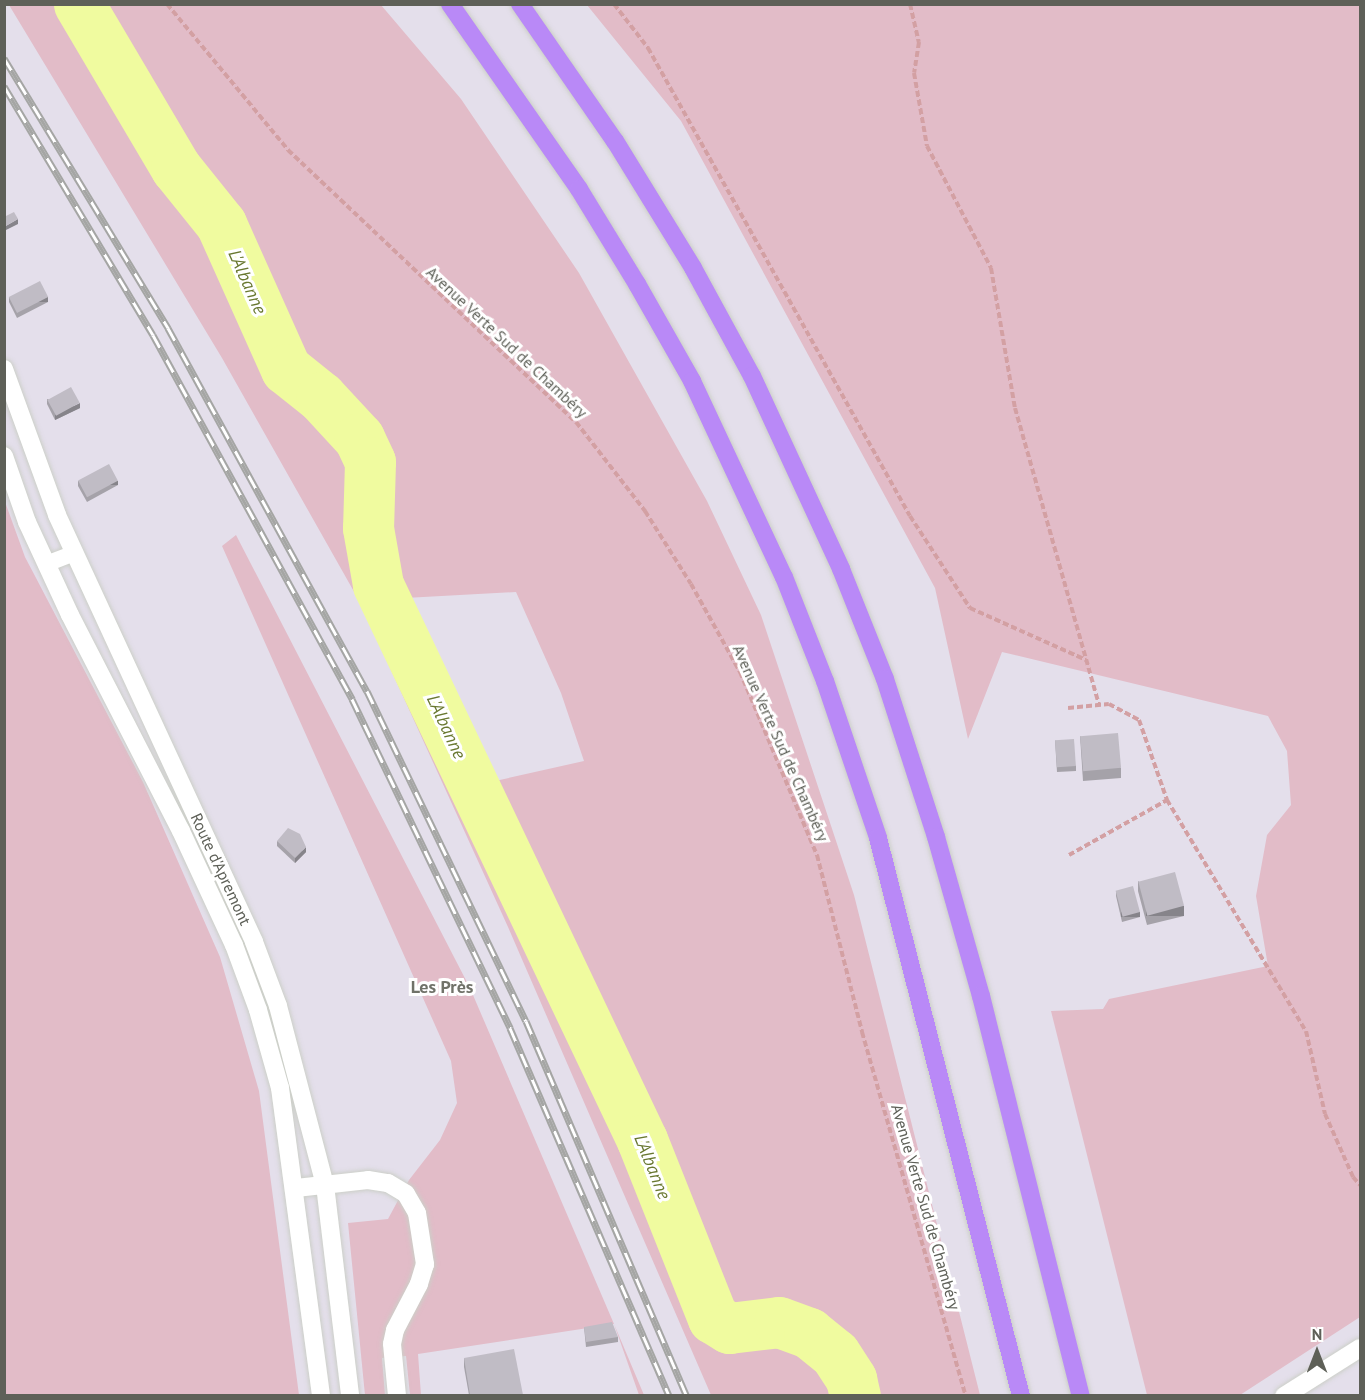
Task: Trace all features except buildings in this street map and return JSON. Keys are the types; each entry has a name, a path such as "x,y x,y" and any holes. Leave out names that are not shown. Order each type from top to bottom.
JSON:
{"highway":[{"path":"450,4 579,189 638,284 692,381 784,577 825,681 878,838 1021,1395"},
{"path":"520,4 615,141 693,268 757,386 841,569 885,679 936,837 981,996 1081,1395"}],"main road":[{"name":"Route d'Apremont","path":"4,369 57,515 254,942 278,1006 325,1185 350,1395"},
{"name":"Route d'Apremont","path":"4,456 27,522 46,564 182,831 234,945 280,1088 296,1188 321,1395"},
{"path":"296,1188 368,1180 388,1183 406,1194 417,1213 425,1264 419,1284 395,1330 397,1395"},
{"path":"1284,1395 1360,1348"}],"lane":[{"path":"46,564 75,553"}],"path":[{"name":"Avenue Verte Sud de Chambéry","path":"167,4 288,150 576,422 645,511 691,584 740,672 817,855 862,1032 966,1395"},
{"path":"614,4 648,48 910,516 970,608 1086,660"},
{"path":"910,4 918,42 914,73 927,146 991,268 1015,408 1099,705"},
{"path":"1068,708 1109,704 1139,720 1167,800 1306,1031 1325,1114 1353,1177 1360,1185"},
{"path":"1068,855 1167,800"}],"shaded area":[{"path":"9,5 381,5 461,99 579,273 707,501 761,615 854,895 980,1395 711,1395 508,927 361,604 222,358","holes":["516,592 561,693 584,761 495,781 405,598"]},
{"path":"587,5 1360,5 1360,1317 1240,1395 1147,1395 1051,1011 1103,1009 1109,999 1268,966 1256,896 1267,835 1291,805 1287,751 1268,716 1002,652 968,739 935,588 681,121"},
{"path":"4,499 25,557 143,782 220,957 259,1091 299,1395 5,1395"},
{"path":"236,535 470,988 614,1324 418,1354 421,1395 410,1395 406,1356 382,1358 385,1395 365,1395 348,1223 388,1219 409,1180 440,1140 457,1103 451,1061 222,546"},
{"path":"614,1324 644,1395 639,1395"}],"waterway":[{"name":"L'Albanne","path":"79,4 176,168 221,224 286,369 321,397 359,438 370,462 368,528 378,585 642,1140 713,1318 729,1328 779,1322 809,1333 835,1354 851,1379 855,1396"}],"railway":[{"path":"4,58 168,328 367,691 526,1021 687,1396"},
{"path":"4,86 153,335 352,699 510,1028 669,1396"}],"district":[{"name":"Les Près","path":"442,987"}]}
